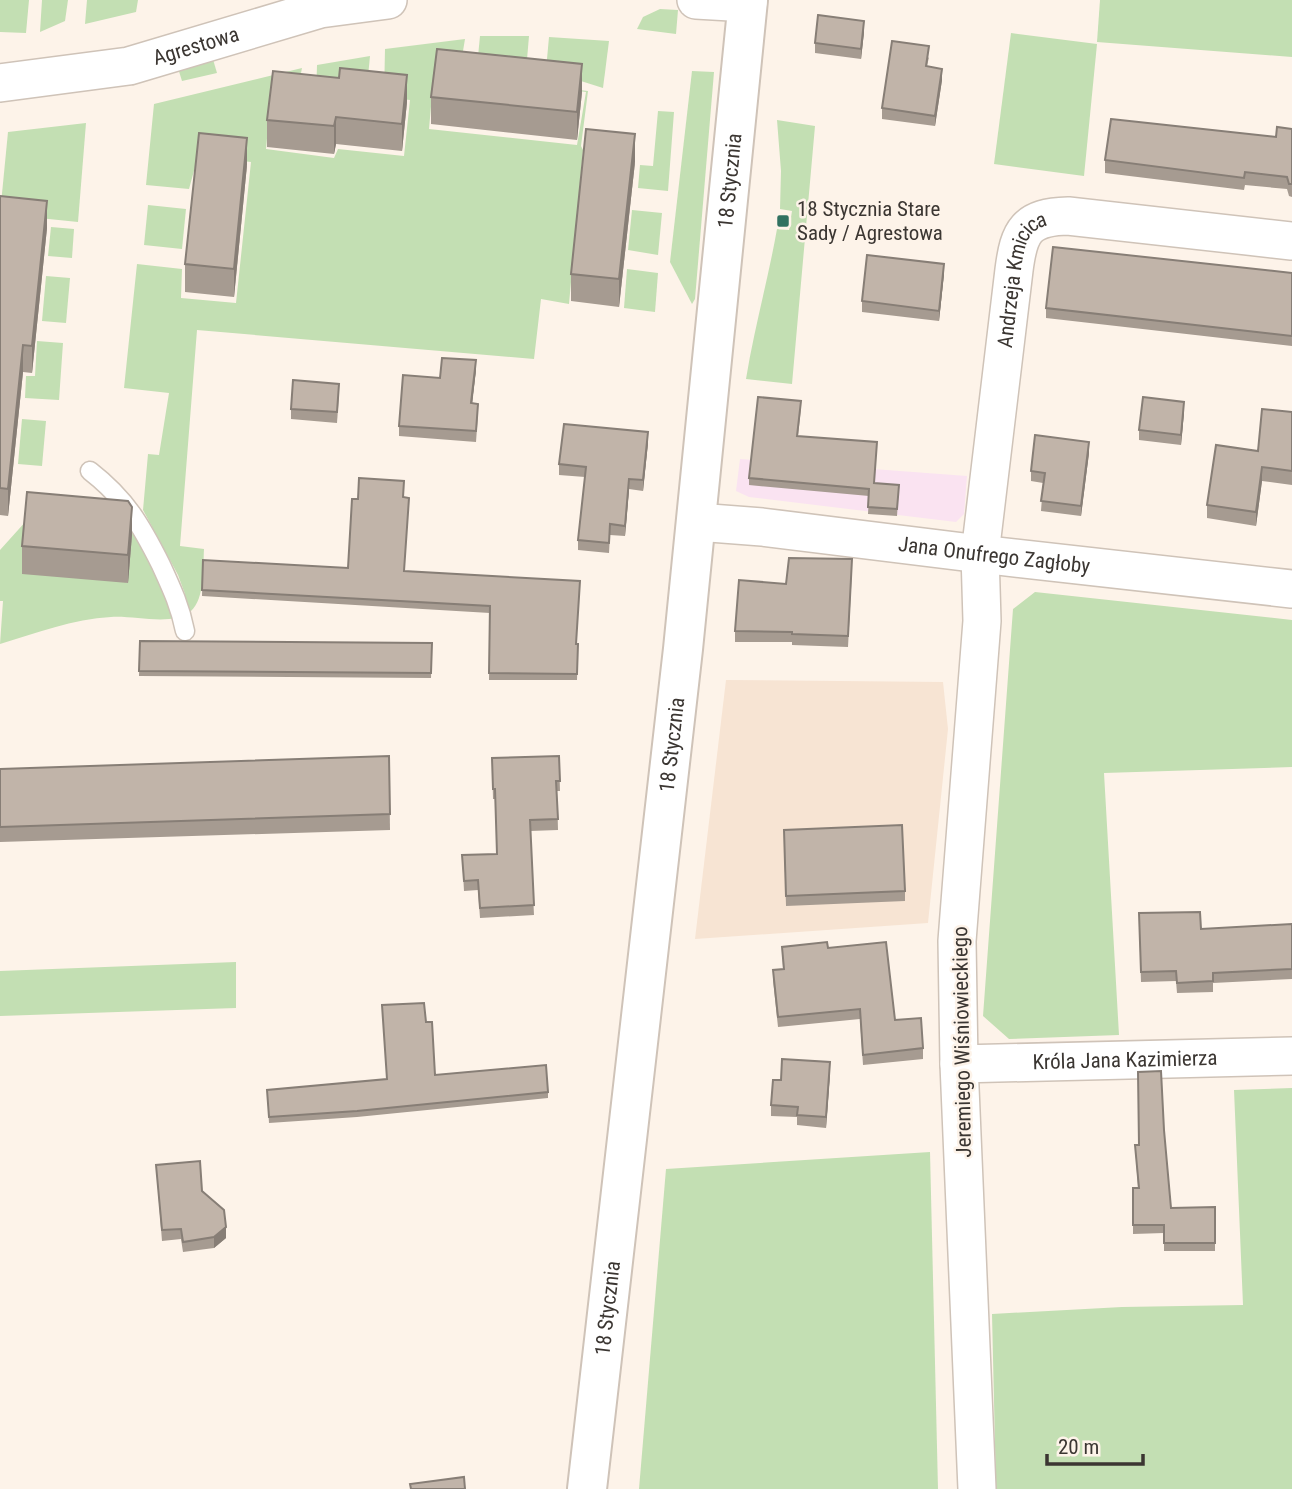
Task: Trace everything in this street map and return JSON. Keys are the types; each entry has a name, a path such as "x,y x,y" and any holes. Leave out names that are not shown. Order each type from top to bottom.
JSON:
{"main road":[{"name":"18 Stycznia","path":"587,1489 697,522 748,2"}],"street":[{"name":"Agrestowa","path":"0,83 129,66 320,9 388,0"},
{"path":"696,0 748,2"},
{"name":"Andrzeja Kmicica","path":"980,554 1015,262 1020,238 1026,229 1037,220 1068,216 1292,241"},
{"name":"Jana Onufrego Zagłoby","path":"697,522 762,527 1292,589"},
{"name":"Jeremiego Wiśniowieckiego","path":"977,1489 959,1063 957,941 982,621 980,554"},
{"name":"Króla Jana Kazimierza","path":"959,1063 1292,1056"}],"lane":[{"path":"90,471 112,490 142,526 180,606 185,631"}],"shaded area":[{"path":"740,459 967,476 964,514 956,522 749,497 736,491"},
{"path":"726,680 943,682 948,729 928,923 695,939"}],"green space":[{"path":"0,0 29,0 26,33 0,32"},
{"path":"42,0 68,0 65,21 40,32"},
{"path":"87,0 138,0 136,12 85,24"},
{"path":"1100,0 1292,0 1292,57 1097,42"},
{"path":"660,9 678,10 676,34 637,29 643,17"},
{"path":"1011,33 1097,44 1084,176 994,164"},
{"path":"480,36 529,36 525,83 476,77"},
{"path":"549,37 609,41 603,88 546,70"},
{"path":"465,39 459,75 434,73 429,129 577,145 586,92 544,86 588,91 569,304 541,299 534,359 197,330 180,546 204,549 202,582 196,606 183,616 174,618 97,618 55,627 0,644 3,601 0,601 0,550 27,520 127,583 132,529 169,603 185,594 178,575 143,510 148,454 159,455 169,393 124,388 137,264 182,269 181,298 236,303 251,162 198,156 189,189 146,185 154,104 302,68 296,98 271,96 266,149 334,158 338,149 404,156 410,100 384,97 385,49"},
{"path":"212,56 217,73 182,81 176,62"},
{"path":"370,56 366,97 316,101 317,65"},
{"path":"692,71 714,72 695,299 692,304 670,262"},
{"path":"658,111 674,112 668,191 638,188 640,165 653,166"},
{"path":"777,120 815,126 792,384 746,379 777,229 789,230 792,211 780,209 781,171"},
{"path":"86,123 78,222 0,214 8,132"},
{"path":"148,205 186,209 182,249 144,245"},
{"path":"632,210 662,213 658,255 628,250"},
{"path":"51,227 74,229 72,258 48,256"},
{"path":"627,269 658,273 655,312 624,308"},
{"path":"46,276 70,278 66,323 42,321"},
{"path":"37,341 63,343 59,400 25,398 26,376 35,376"},
{"path":"22,419 46,421 42,466 18,464"},
{"path":"1035,592 1292,620 1292,767 1104,773 1119,1035 1009,1039 983,1016 1013,609"},
{"path":"236,962 236,1008 0,1016 0,971"},
{"path":"1292,1088 1292,1489 996,1489 992,1314 1122,1307 1243,1305 1234,1090"},
{"path":"930,1152 938,1489 639,1489 666,1169"}],"building":[{"path":"818,15 864,21 861,49 815,43"},
{"path":"892,41 929,46 926,66 942,69 935,116 882,108"},
{"path":"437,49 582,64 577,112 431,97"},
{"path":"340,68 407,75 402,124 336,117 334,126 267,120 273,71 339,78"},
{"path":"1111,119 1276,137 1277,127 1292,129 1292,184 1289,184 1287,177 1245,172 1244,178 1105,160"},
{"path":"586,129 635,134 619,279 571,274"},
{"path":"199,133 247,138 234,269 185,264"},
{"path":"0,196 47,201 32,346 23,345 8,489 0,488"},
{"path":"1053,247 1292,273 1292,336 1046,308"},
{"path":"867,255 944,264 939,311 862,301"},
{"path":"442,358 476,360 471,403 478,404 476,431 399,426 403,375 440,378"},
{"path":"293,380 339,384 337,412 291,409"},
{"path":"758,397 801,401 797,436 877,442 874,483 899,485 897,509 868,507 869,489 749,478"},
{"path":"1143,397 1184,402 1181,435 1139,430"},
{"path":"1262,409 1292,412 1292,471 1262,467 1256,512 1207,505 1216,445 1258,451"},
{"path":"564,424 648,432 643,480 629,479 625,526 610,524 609,543 578,540 586,467 559,464"},
{"path":"1035,435 1089,442 1081,506 1041,501 1045,473 1031,471"},
{"path":"359,478 404,481 403,497 409,498 404,571 580,581 577,674 489,673 490,606 202,590 203,560 348,568 352,499 358,499"},
{"path":"27,492 128,501 132,507 128,555 22,546"},
{"path":"789,558 852,559 848,636 735,631 739,580 786,584"},
{"path":"140,641 432,643 431,673 139,671"},
{"path":"389,756 390,814 0,827 0,769"},
{"path":"559,756 560,781 556,781 558,819 530,820 534,905 480,908 478,880 464,881 462,855 497,854 492,758"},
{"path":"902,825 905,891 786,896 784,830"},
{"path":"1200,912 1201,929 1292,924 1292,969 1213,973 1213,981 1177,983 1176,971 1141,972 1139,913"},
{"path":"827,942 828,948 886,942 895,1020 921,1018 923,1048 863,1055 860,1009 778,1017 773,970 784,969 782,947"},
{"path":"424,1003 426,1022 432,1022 435,1075 546,1065 548,1092 269,1117 267,1090 387,1079 382,1005"},
{"path":"782,1059 830,1062 826,1117 797,1115 798,1107 771,1105 773,1080 781,1080"},
{"path":"1161,1071 1171,1208 1215,1207 1215,1243 1164,1243 1164,1225 1133,1225 1133,1188 1139,1188 1135,1145 1139,1145 1138,1072"},
{"path":"200,1161 202,1191 224,1210 226,1227 214,1237 183,1242 181,1229 162,1230 156,1165"},
{"path":"464,1477 465,1489 411,1489 410,1484"}],"place":[{"name":"18 Stycznia Stare Sady / Agrestowa","path":"783,221"}]}
